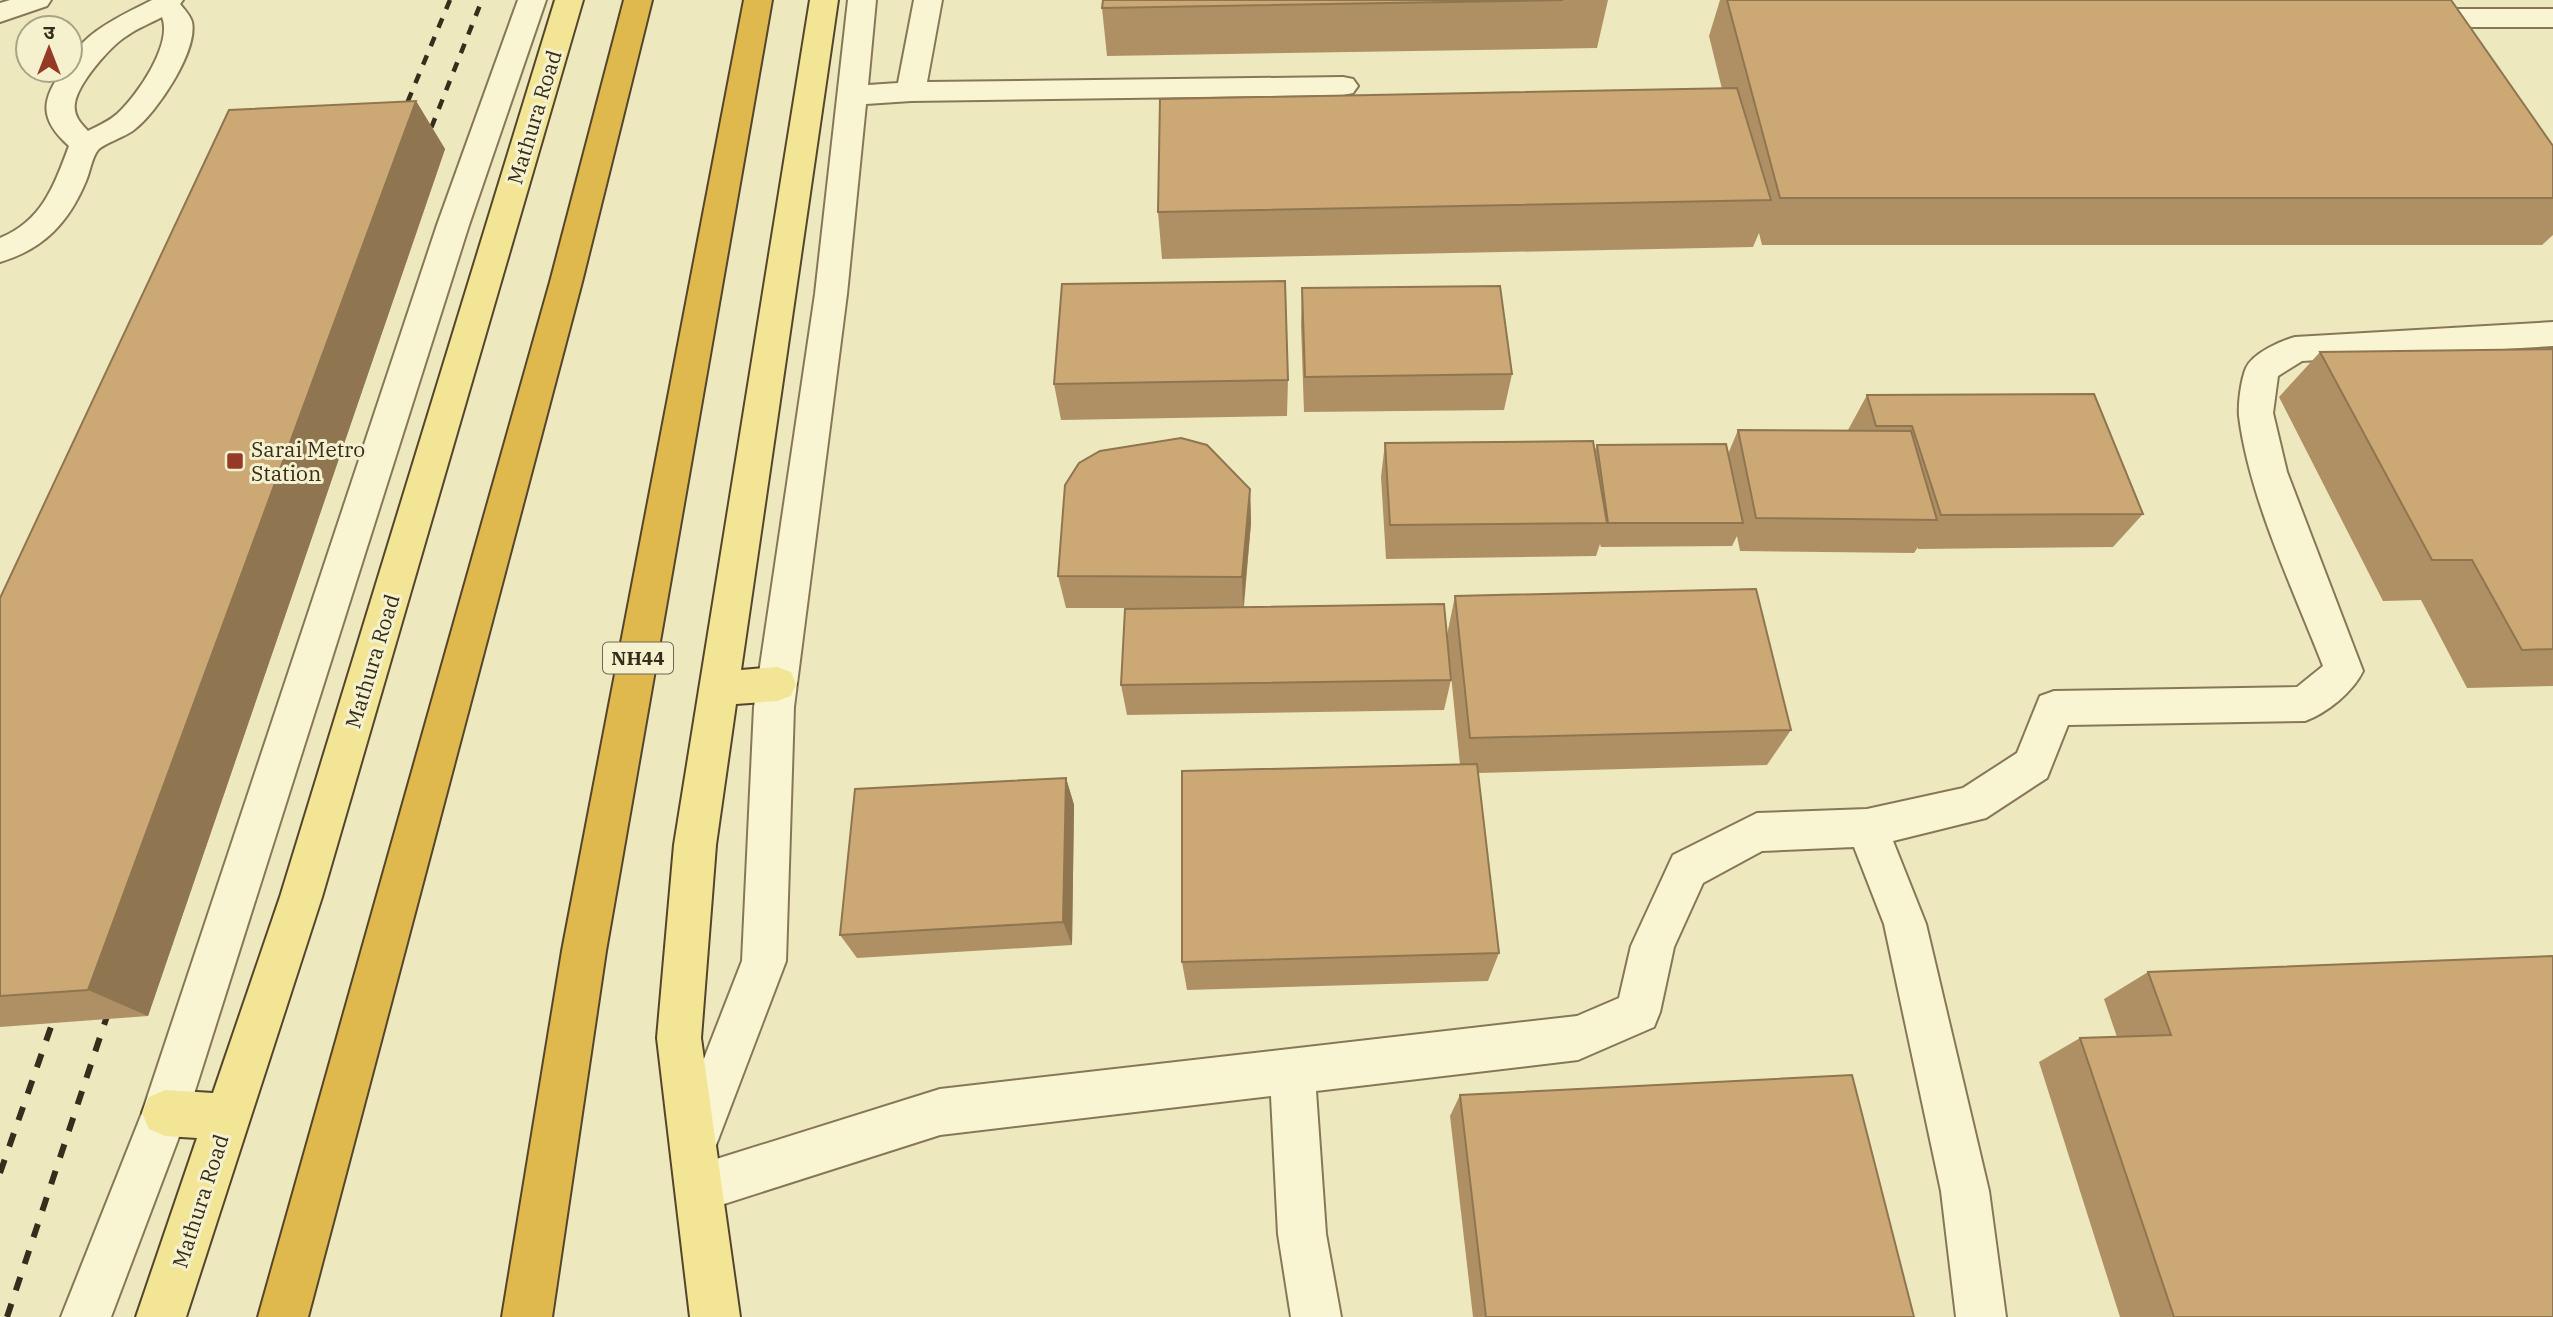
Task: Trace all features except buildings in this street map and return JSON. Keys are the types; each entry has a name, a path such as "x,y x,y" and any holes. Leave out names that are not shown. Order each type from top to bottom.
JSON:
{"highway":[{"path":"283,1317 566,282 638,0"},
{"name":"NH44","path":"527,1317 584,951 758,0"}],"main road":[{"name":"Mathura Road","path":"161,1317 301,897 569,0"},
{"path":"715,1317 679,1038 695,845 824,0"},
{"path":"720,688 777,684"},
{"path":"165,1113 227,1117"}],"street":[{"path":"0,13 37,0"},
{"path":"86,1317 165,1113 453,225 532,0"},
{"path":"696,1167 764,961 774,707 831,294 862,0"},
{"path":"911,92 928,0"},
{"path":"0,251 32,235 59,210 85,144 128,121 153,88 170,55 177,32 176,17 167,2 117,29 101,42 71,79 60,102 61,114 66,127 85,144"},
{"path":"2386,18 2553,18"},
{"path":"2440,18 2465,51"},
{"path":"850,96 911,92 1343,86"},
{"path":"696,1167 940,1112 1578,1038 1638,1012 1654,946 1688,869 1757,832 1867,828 1972,805 2033,765 2054,708 2305,704 2344,671 2291,536 2269,471 2256,413 2262,370 2295,349 2553,334"},
{"path":"1867,828 1908,938 1965,1191 1980,1317"},
{"path":"1292,1073 1302,1234 1316,1317"}],"railway":[{"path":"400,120 450,0"},
{"path":"424,146 482,0"},
{"path":"7,1317 112,1001"},
{"path":"0,1173 59,1004"}],"place":[{"name":"Sarai Metro Station","path":"235,461"}]}
